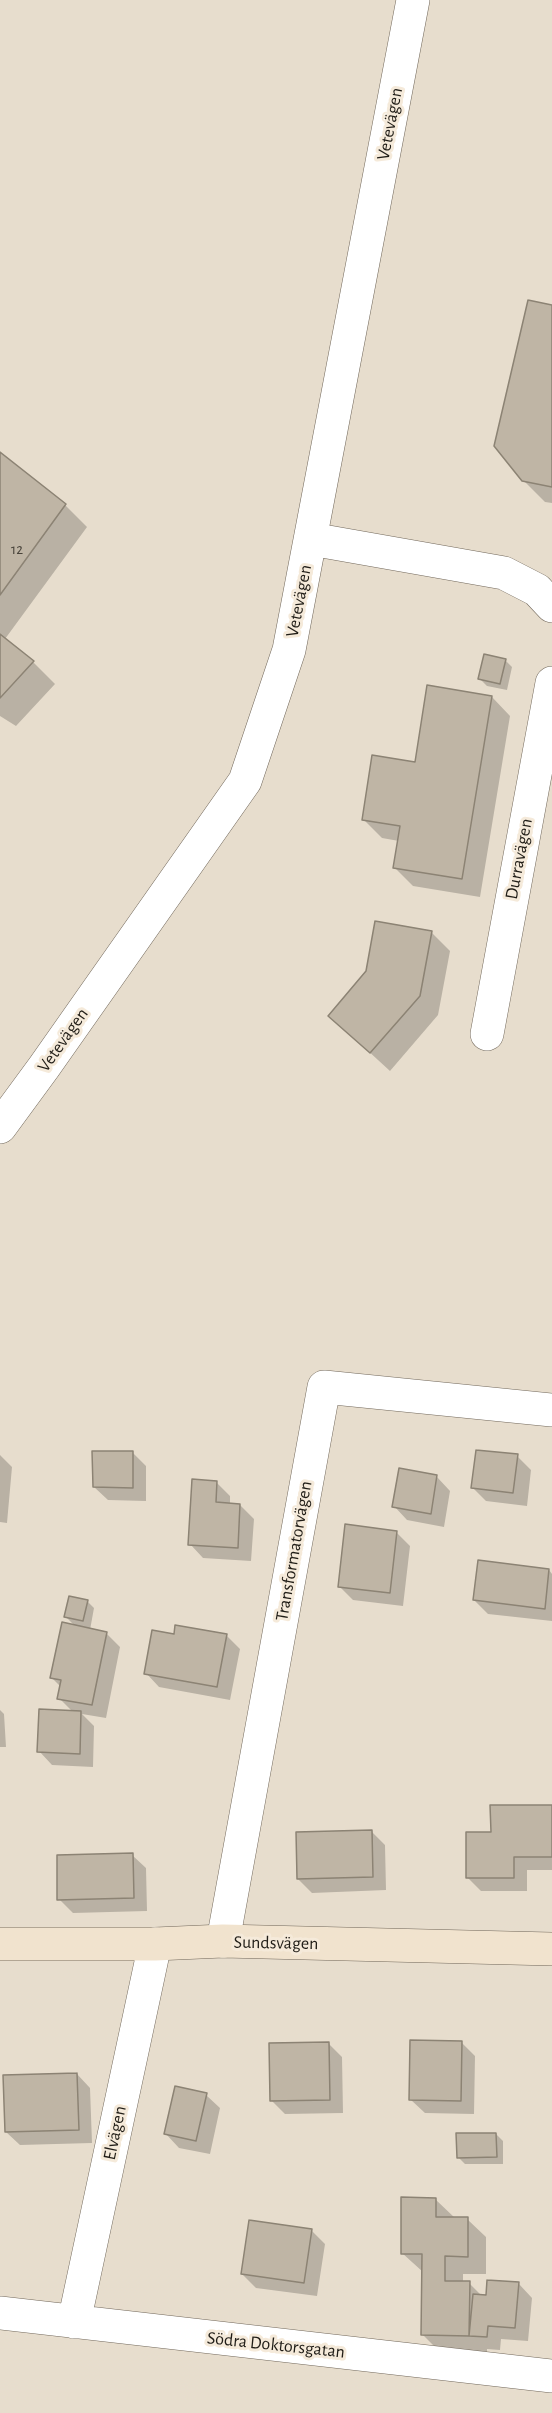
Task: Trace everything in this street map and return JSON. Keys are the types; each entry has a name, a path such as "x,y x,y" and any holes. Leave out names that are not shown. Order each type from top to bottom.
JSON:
{"street":[{"name":"Vetevägen","path":"0,1127 45,1067 245,781 289,650 413,0"},
{"path":"311,538 504,573 537,590 552,606"},
{"name":"Durravägen","path":"487,1034 552,683"},
{"name":"Transformatorvägen","path":"223,1941 324,1387 552,1410"},
{"name":"Sundsvägen","path":"0,1944 155,1944 223,1941 552,1949"},
{"name":"Elvägen","path":"74,2322 155,1944"},
{"name":"Södra Doktorsgatan","path":"0,2313 552,2376"}],"building":[{"path":"528,300 552,305 552,487 522,481 494,446"},
{"path":"0,452 66,504 0,595"},
{"path":"0,634 34,661 0,698"},
{"path":"484,654 506,659 500,684 478,679"},
{"path":"427,685 492,696 462,879 393,868 400,826 362,820 372,755 415,762"},
{"path":"375,921 432,931 420,996 370,1053 328,1016 366,971"},
{"path":"476,1450 518,1454 513,1493 471,1488"},
{"path":"92,1451 133,1451 133,1488 93,1487"},
{"path":"399,1468 437,1475 431,1514 392,1507"},
{"path":"192,1479 217,1481 216,1502 240,1504 238,1548 188,1545"},
{"path":"345,1524 397,1531 390,1593 338,1587"},
{"path":"478,1560 549,1569 545,1609 473,1600"},
{"path":"69,1596 88,1600 83,1621 64,1617"},
{"path":"62,1622 107,1632 92,1705 57,1699 61,1680 50,1678"},
{"path":"175,1625 227,1634 217,1687 144,1674 152,1630 174,1634"},
{"path":"39,1709 81,1711 80,1754 37,1752"},
{"path":"490,1805 552,1805 552,1857 514,1857 514,1878 466,1878 466,1832 491,1832"},
{"path":"372,1830 373,1877 297,1879 296,1832"},
{"path":"133,1853 134,1898 57,1900 57,1855"},
{"path":"410,2040 462,2041 461,2101 409,2100"},
{"path":"329,2042 330,2100 270,2101 269,2043"},
{"path":"77,2073 79,2130 5,2132 3,2075"},
{"path":"175,2086 207,2093 196,2141 164,2134"},
{"path":"456,2133 496,2133 497,2157 457,2158"},
{"path":"401,2197 436,2198 436,2217 468,2217 468,2257 445,2256 445,2281 470,2281 469,2336 421,2335 422,2254 401,2254"},
{"path":"249,2220 312,2229 304,2283 241,2274"},
{"path":"487,2280 519,2282 515,2328 488,2326 487,2337 469,2336 473,2294 486,2295"}]}
